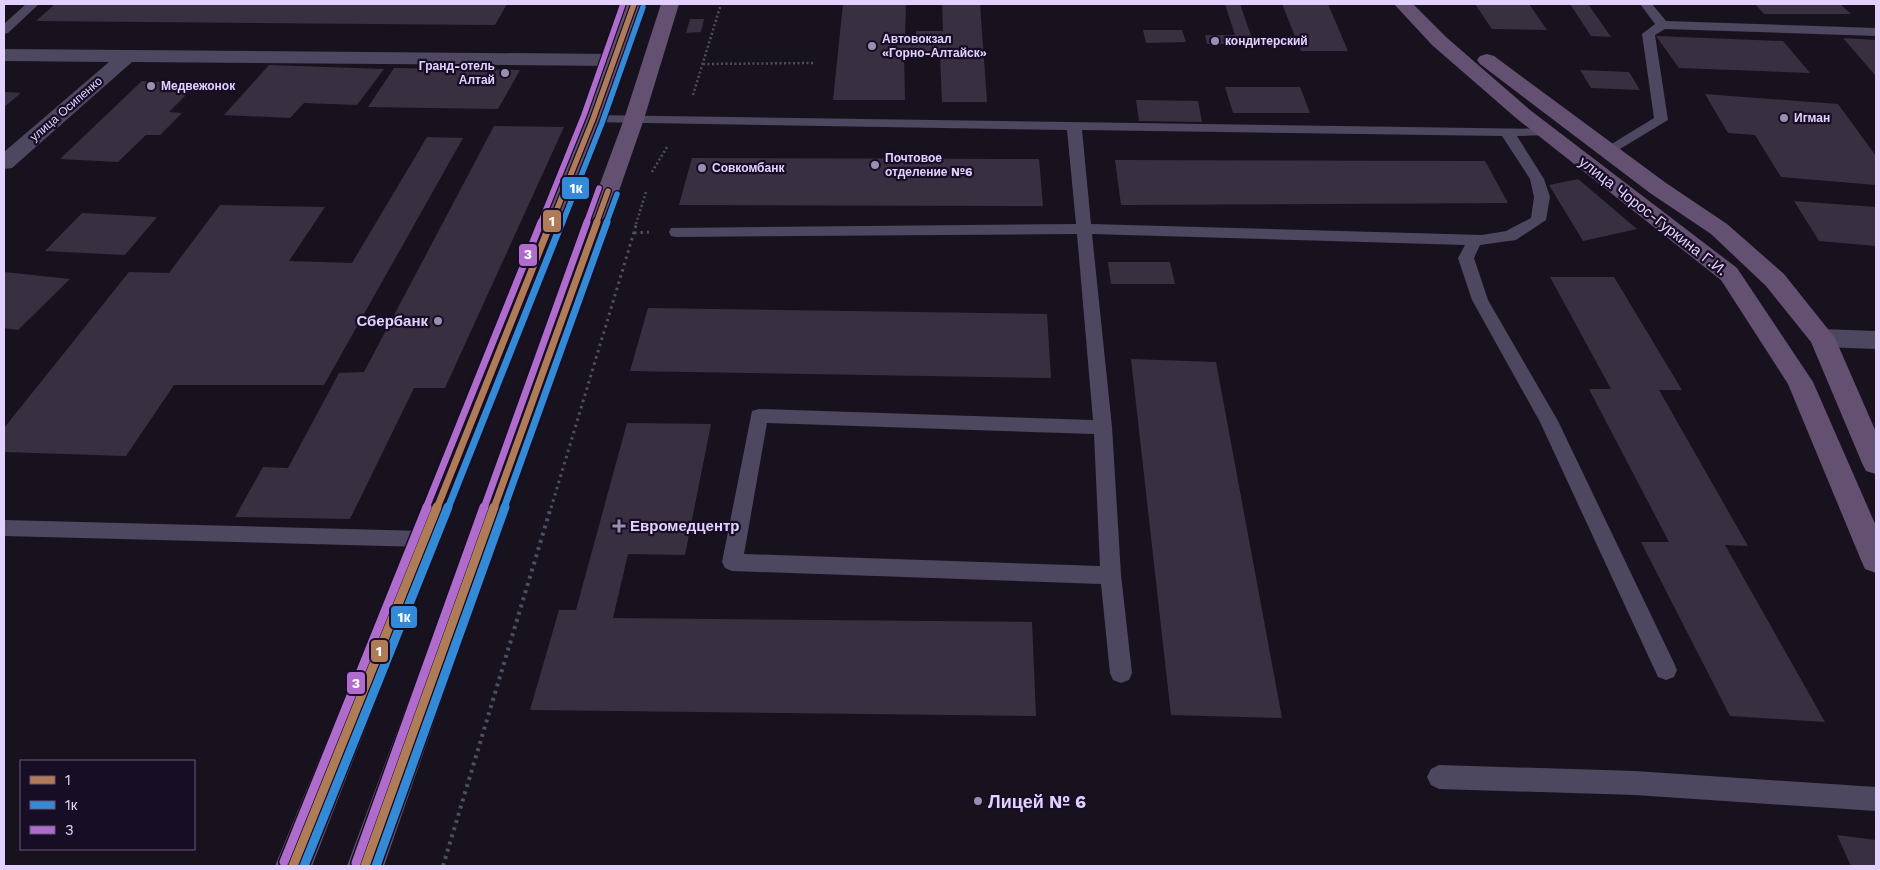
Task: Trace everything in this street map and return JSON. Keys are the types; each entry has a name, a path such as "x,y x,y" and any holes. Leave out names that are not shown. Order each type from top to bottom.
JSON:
{"main road":[{"path":"293,866 593,119 616,60 634,4"},
{"path":"365,866 634,119 670,4"},
{"name":"улица Чорос-Гуркина Г.И.","path":"1403,4 1439,41 1546,132 1729,274 1800,382 1876,560"},
{"name":"улица Чорос-Гуркина Г.И.","path":"1426,4 1502,72 1658,188 1719,229 1775,280 1822,338 1876,463"}],"street":[{"path":"4,55 616,60"},
{"name":"улица Осипенко","path":"4,163 127,56"},
{"path":"1822,338 1876,340"}],"lane":[{"path":"4,30 33,4"},
{"path":"1646,4 1662,25"},
{"path":"1610,151 1661,120 1648,34 1662,25 1876,32"},
{"path":"593,119 1546,132"},
{"path":"1074,125 1086,229 1103,427 1111,576 1121,673"},
{"path":"677,232 1086,229 1475,240 1510,236 1538,220 1542,198 1537,179 1507,132"},
{"path":"1475,240 1466,258 1480,300 1549,421 1666,670"},
{"path":"1103,427 759,416 732,562 1111,576"},
{"path":"4,528 423,539"},
{"path":"1439,777 1634,783 1876,800"}],"path":[{"path":"649,181 651,173 685,119 722,4"},
{"path":"703,64 814,63"},
{"path":"443,866 646,190"}],"building":[{"path":"55,4 507,4 495,25 36,21"},
{"path":"843,4 906,4 905,36 916,36 916,31 943,31 942,4 980,4 987,102 942,102 940,56 904,56 905,100 833,100"},
{"path":"1225,4 1240,4 1254,44 1207,44 1205,35 1235,35"},
{"path":"1282,4 1328,4 1348,51 1301,51"},
{"path":"1475,4 1529,4 1547,30 1492,29"},
{"path":"1570,4 1588,4 1611,37 1591,36"},
{"path":"1755,4 1840,4 1851,14 1764,14"},
{"path":"690,19 704,19 701,32 686,33"},
{"path":"1143,30 1182,30 1186,42 1146,43"},
{"path":"1656,36 1783,41 1810,73 1679,68"},
{"path":"1843,38 1876,40 1876,76"},
{"path":"269,65 384,69 357,105 304,103 290,118 224,115"},
{"path":"394,68 520,70 498,109 368,107"},
{"path":"1580,70 1629,72 1640,90 1591,88"},
{"path":"142,81 197,84 169,112 182,113 160,135 146,135 118,162 60,159"},
{"path":"1225,87 1300,87 1310,113 1233,113"},
{"path":"4,92 21,93 4,107"},
{"path":"1705,94 1838,104 1876,156 1876,185 1781,177 1755,135 1728,133"},
{"path":"1136,100 1198,101 1202,122 1139,121"},
{"path":"494,126 564,127 445,388 414,388 350,519 235,517 263,467 288,468 339,373 364,372"},
{"path":"427,137 463,138 324,385 174,385 126,456 4,452 4,428 129,272 169,273 220,205 325,207 289,261 352,263"},
{"path":"692,158 1039,159 1043,206 679,205"},
{"path":"1115,160 1485,161 1508,203 1121,205"},
{"path":"1578,179 1637,229 1583,241 1549,185"},
{"path":"1794,201 1876,207 1876,246 1819,241"},
{"path":"82,213 157,217 125,255 45,251"},
{"path":"1108,262 1170,262 1175,284 1111,284"},
{"path":"4,272 70,279 18,330 4,328"},
{"path":"1550,277 1614,277 1682,390 1659,390 1748,546 1725,545 1825,722 1730,716 1641,542 1669,542 1589,389 1611,389"},
{"path":"648,308 1047,314 1051,378 630,371"},
{"path":"1131,359 1216,362 1282,718 1171,715"},
{"path":"627,423 711,424 685,555 628,554 613,618 1032,622 1036,716 530,710 559,610 576,610"},
{"path":"1837,835 1876,840 1876,866 1851,866"}],"transit line":[{"name":"3","path":"284,862 584,115 623,4"},
{"name":"1","path":"293,866 593,119 634,4"},
{"name":"1к","path":"304,866 602,123 643,7"},
{"name":"3","path":"356,863 599,188"},
{"name":"1","path":"365,866 608,191"},
{"name":"1к","path":"376,866 617,194"}],"place":[{"name":"кондитерский","path":"1215,41"},
{"name":"Автовокзал «Горно-Алтайск»","path":"872,46"},
{"name":"Гранд-отель Алтай","path":"505,73"},
{"name":"Медвежонок","path":"151,86"},
{"name":"Игман","path":"1784,118"},
{"name":"Почтовое отделение №6","path":"875,165"},
{"name":"Совкомбанк","path":"702,168"},
{"name":"Сбербанк","path":"438,321"},
{"name":"Евромедцентр","path":"619,526"},
{"name":"Лицей № 6","path":"978,801"}]}
